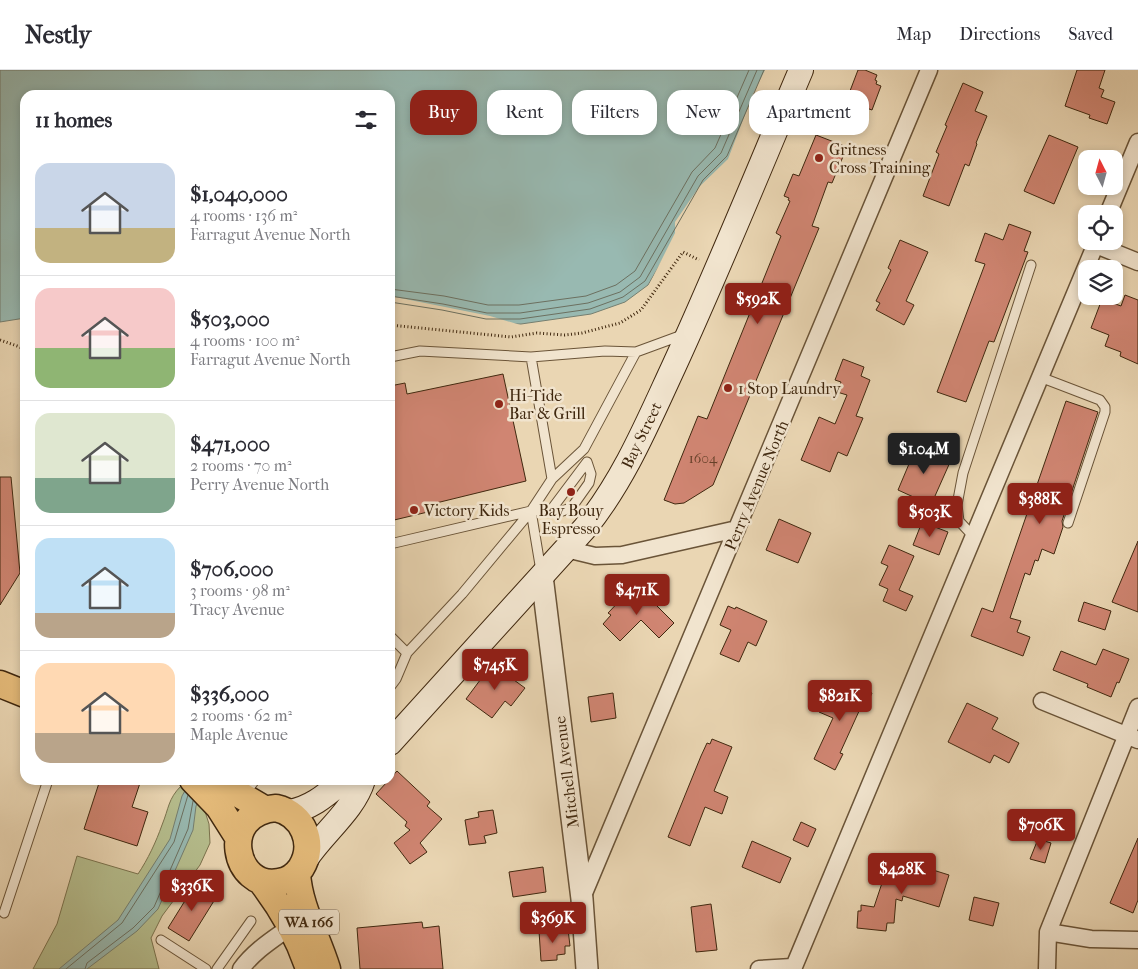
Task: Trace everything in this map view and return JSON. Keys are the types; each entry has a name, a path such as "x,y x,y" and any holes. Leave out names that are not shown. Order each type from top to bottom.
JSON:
{"main road":[{"name":"Bay Street","path":"395,738 586,528 611,495 640,439 690,332 801,70"},
{"path":"0,684 20,692"},
{"path":"237,793 301,810 313,804 338,785"},
{"path":"261,881 272,883 290,879 337,822 361,785"},
{"path":"237,793 254,814 247,820 238,837"},
{"name":"WA 166","path":"309,969 304,954 276,903 261,881 251,875 242,863 238,852 238,837 221,809 237,793 296,818 306,835 308,852 301,866 301,903 327,969"}],"street":[{"name":"Perry Avenue North","path":"582,899 929,70"},
{"path":"1112,205 1138,142"},
{"path":"759,969 792,968 1093,250"},
{"path":"1111,250 1138,262"},
{"path":"566,549 595,556 622,555 737,529"},
{"name":"Mitchell Avenue","path":"542,576 582,899 587,969"},
{"path":"1042,701 1132,738"},
{"path":"1047,969 1048,932 1132,738 1138,707"},
{"path":"241,969 263,945 290,927"},
{"path":"1048,932 1091,939 1138,940"}],"lane":[{"path":"973,536 958,521 957,505 963,472 1031,265"},
{"path":"395,356 420,351 531,357 605,351 636,352 690,332"},
{"path":"395,677 408,653 462,594 531,511 552,479 584,449 636,352"},
{"path":"531,357 552,479"},
{"path":"1040,376 1100,400 1105,407 1105,412 1068,523"},
{"path":"395,543 531,511 563,511 572,507 589,483 591,474 587,462 550,510"},
{"path":"531,511 542,576"},
{"path":"395,641 408,653"},
{"path":"4,913 46,785"},
{"path":"217,969 251,921"},
{"path":"161,940 206,969"}],"path":[{"path":"395,325 512,337 537,333 565,335 582,333 620,323 640,310 683,252 718,269"},
{"path":"0,340 20,347"}],"green space":[{"path":"181,786 203,805 209,824 210,843 200,865 162,916 151,938 159,969 33,969 57,924 77,856 138,874 160,831 171,800"}],"water":[{"path":"0,70 769,70 760,90 749,90 749,117 731,159 708,182 648,285 625,302 591,314 521,324 486,324 395,308 395,90 20,90 20,319 0,322"},
{"path":"188,785 208,785 196,806 193,830 158,909 137,931 87,969 59,969 118,920 170,839 182,796"}],"pier":[{"path":"765,70 771,70 763,90 755,90"},
{"path":"749,104 749,122 733,160 710,184 661,270 647,289 675,233 675,222 699,187 728,159 737,135 739,135"},
{"path":"395,297 490,316 524,326 484,326 395,311"}],"building":[{"path":"858,70 865,70 877,75 876,84 881,86 872,110 869,109 869,90 850,90"},
{"path":"1077,70 1105,70 1099,88 1104,90 1101,97 1115,102 1107,124 1089,118 1090,115 1065,106"},
{"path":"963,83 983,92 975,111 987,116 969,166 965,164 949,206 923,196 939,154 936,152 947,126 945,125"},
{"path":"816,135 847,147 832,183 828,182 812,226 819,228 713,485 684,503 675,504 664,500 698,416 707,419 781,236 776,233 790,201 788,200 789,198 784,196 793,174 799,176"},
{"path":"1049,135 1078,147 1054,204 1024,191"},
{"path":"1009,224 1031,232 1024,251 1028,252 994,342 989,341 966,402 937,392 985,264 975,261 985,233 1003,240"},
{"path":"900,240 928,252 906,301 914,305 904,325 876,310 880,303 876,301 891,270 888,268"},
{"path":"1125,295 1138,300 1138,364 1120,356 1121,352 1105,346 1109,335 1091,328 1100,305 1121,306 1123,305"},
{"path":"843,359 864,367 861,376 870,380 856,416 863,418 847,456 838,452 830,472 801,460 819,417 835,424 847,395 837,392 841,382 835,380"},
{"path":"503,374 526,481 432,504 432,511 395,520 395,385 405,383 407,394"},
{"path":"1066,401 1098,412 1062,521 1063,527 1054,554 1042,549 1038,561 1035,560 1030,575 1025,573 1010,618 1021,621 1017,632 1030,637 1023,656 971,636 982,608 993,612"},
{"path":"917,445 951,460 931,505 898,490"},
{"path":"0,477 11,477 20,573 0,605"},
{"path":"779,519 811,533 798,563 766,550"},
{"path":"922,522 948,532 939,555 913,545"},
{"path":"1138,541 1138,612 1112,602"},
{"path":"889,545 914,556 899,590 913,596 906,611 883,601 888,589 879,585 888,566 881,563"},
{"path":"639,588 674,623 659,638 641,620 620,641 603,624 611,615 608,613 626,594 629,598"},
{"path":"1084,602 1111,611 1105,630 1078,621"},
{"path":"728,606 735,609 736,607 767,621 756,646 748,642 739,662 720,654 731,630 720,625"},
{"path":"1103,649 1129,659 1111,697 1087,687 1088,684 1053,670 1061,651 1096,665"},
{"path":"492,664 525,688 511,706 505,701 492,718 466,699"},
{"path":"848,682 872,693 864,711 860,709 840,753 843,754 835,770 814,759 833,718 819,712 828,691 838,695 840,692 843,693"},
{"path":"613,693 616,718 591,722 588,697"},
{"path":"967,703 998,718 992,729 1019,743 1009,763 994,755 990,763 948,742"},
{"path":"712,739 732,747 714,791 728,797 722,814 705,807 690,846 668,837 701,756 707,743 710,744"},
{"path":"397,771 430,802 427,806 442,819 420,843 427,852 410,864 394,843 410,830 405,826 407,822 376,794 384,785 395,785 395,773"},
{"path":"98,785 139,785 132,807 148,812 137,846 84,829"},
{"path":"493,810 497,833 484,836 486,843 469,845 465,820 479,817 478,812"},
{"path":"801,822 816,829 808,847 793,840"},
{"path":"1138,838 1138,900 1133,913 1110,903"},
{"path":"1038,839 1051,843 1045,863 1030,859"},
{"path":"752,841 791,858 780,883 742,867"},
{"path":"917,865 949,875 939,907 903,896 902,901 896,899 894,923 887,923 886,931 857,928 858,911 861,911 861,905 874,907 887,868 892,870 893,867 914,874"},
{"path":"543,867 546,892 513,897 509,872"},
{"path":"196,883 217,896 189,941 168,928"},
{"path":"974,897 999,903 993,926 969,920"},
{"path":"711,904 717,950 696,952 691,907"},
{"path":"422,922 423,928 439,926 443,969 360,969 357,928"},
{"path":"568,929 570,946 565,946 565,954 557,955 557,960 541,961 539,931"}],"place":[{"name":"Gritness Cross Training","path":"819,158"},
{"name":"1 Stop Laundry","path":"728,388"},
{"name":"Hi-Tide Bar & Grill","path":"499,404"},
{"name":"Bay Bouy Espresso","path":"571,492"},
{"name":"Victory Kids","path":"414,510"}]}
